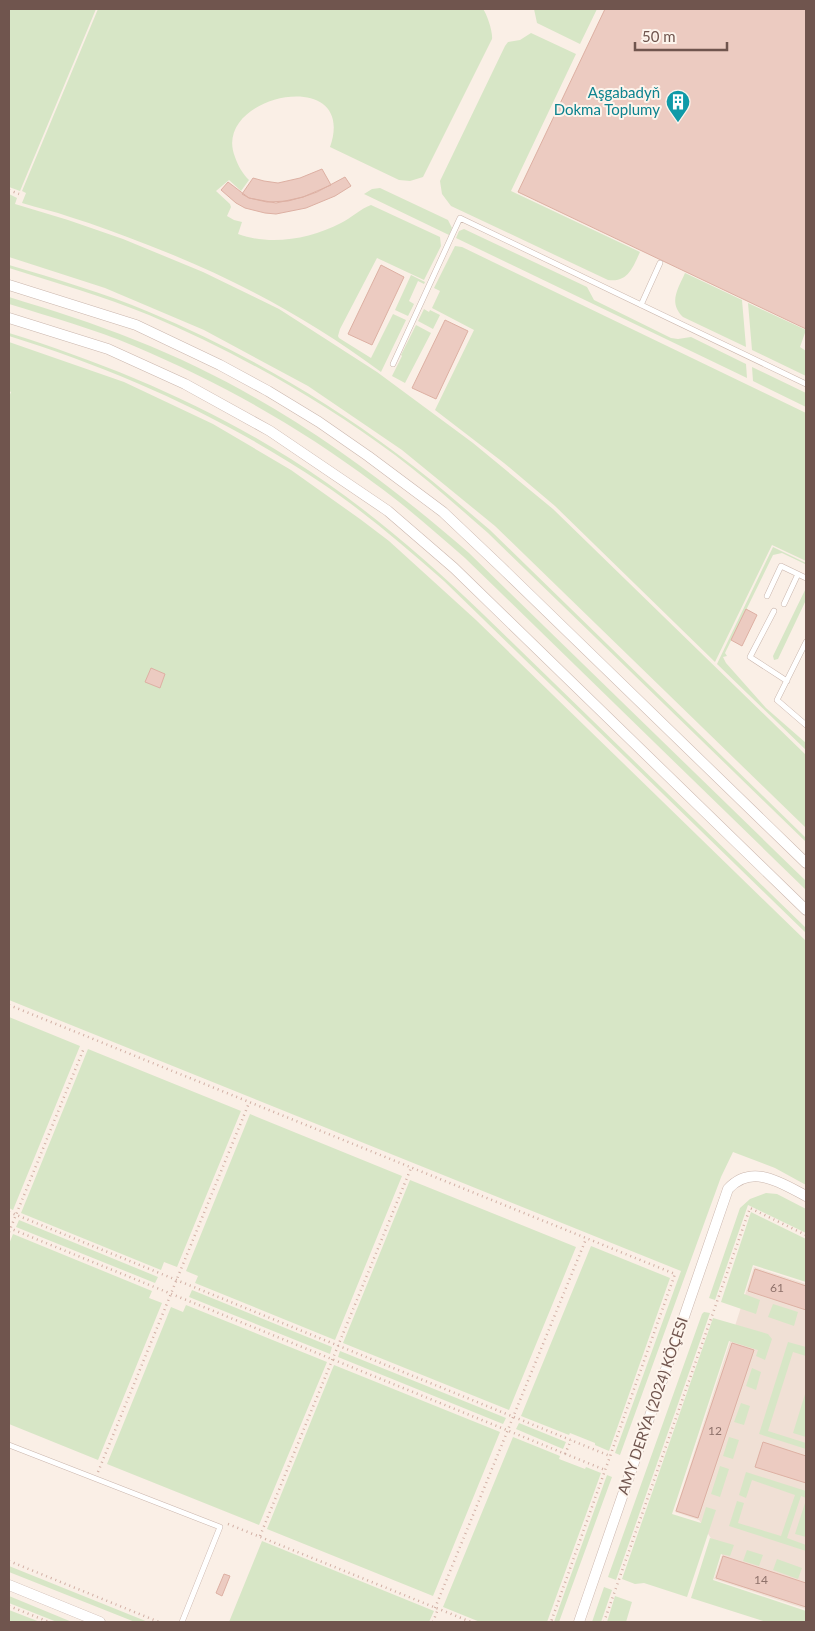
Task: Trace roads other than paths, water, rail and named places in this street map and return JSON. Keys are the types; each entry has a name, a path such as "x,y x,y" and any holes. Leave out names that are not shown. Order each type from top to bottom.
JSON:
{"street":[{"path":"9,285 136,325 220,365 319,422 368,456 442,512 806,863"},
{"path":"9,318 108,349 185,384 270,431 388,512 454,568 806,910"},
{"name":"AMY DERÝA (2024) KÖÇESI","path":"579,1622 728,1189 736,1181 745,1177 758,1176 780,1182 806,1196"},
{"path":"9,1585 100,1622"}],"lane":[{"path":"393,364 460,218 806,384"},
{"path":"641,305 660,263"},
{"path":"767,596 781,566 806,578"},
{"path":"784,604 798,574"},
{"path":"774,611 750,657 786,681"},
{"path":"806,642 777,700 806,725"},
{"path":"9,1445 220,1528 182,1622"}],"place":[{"name":"Aşgabadyň Dokma Toplumy","path":"678,123"}]}
